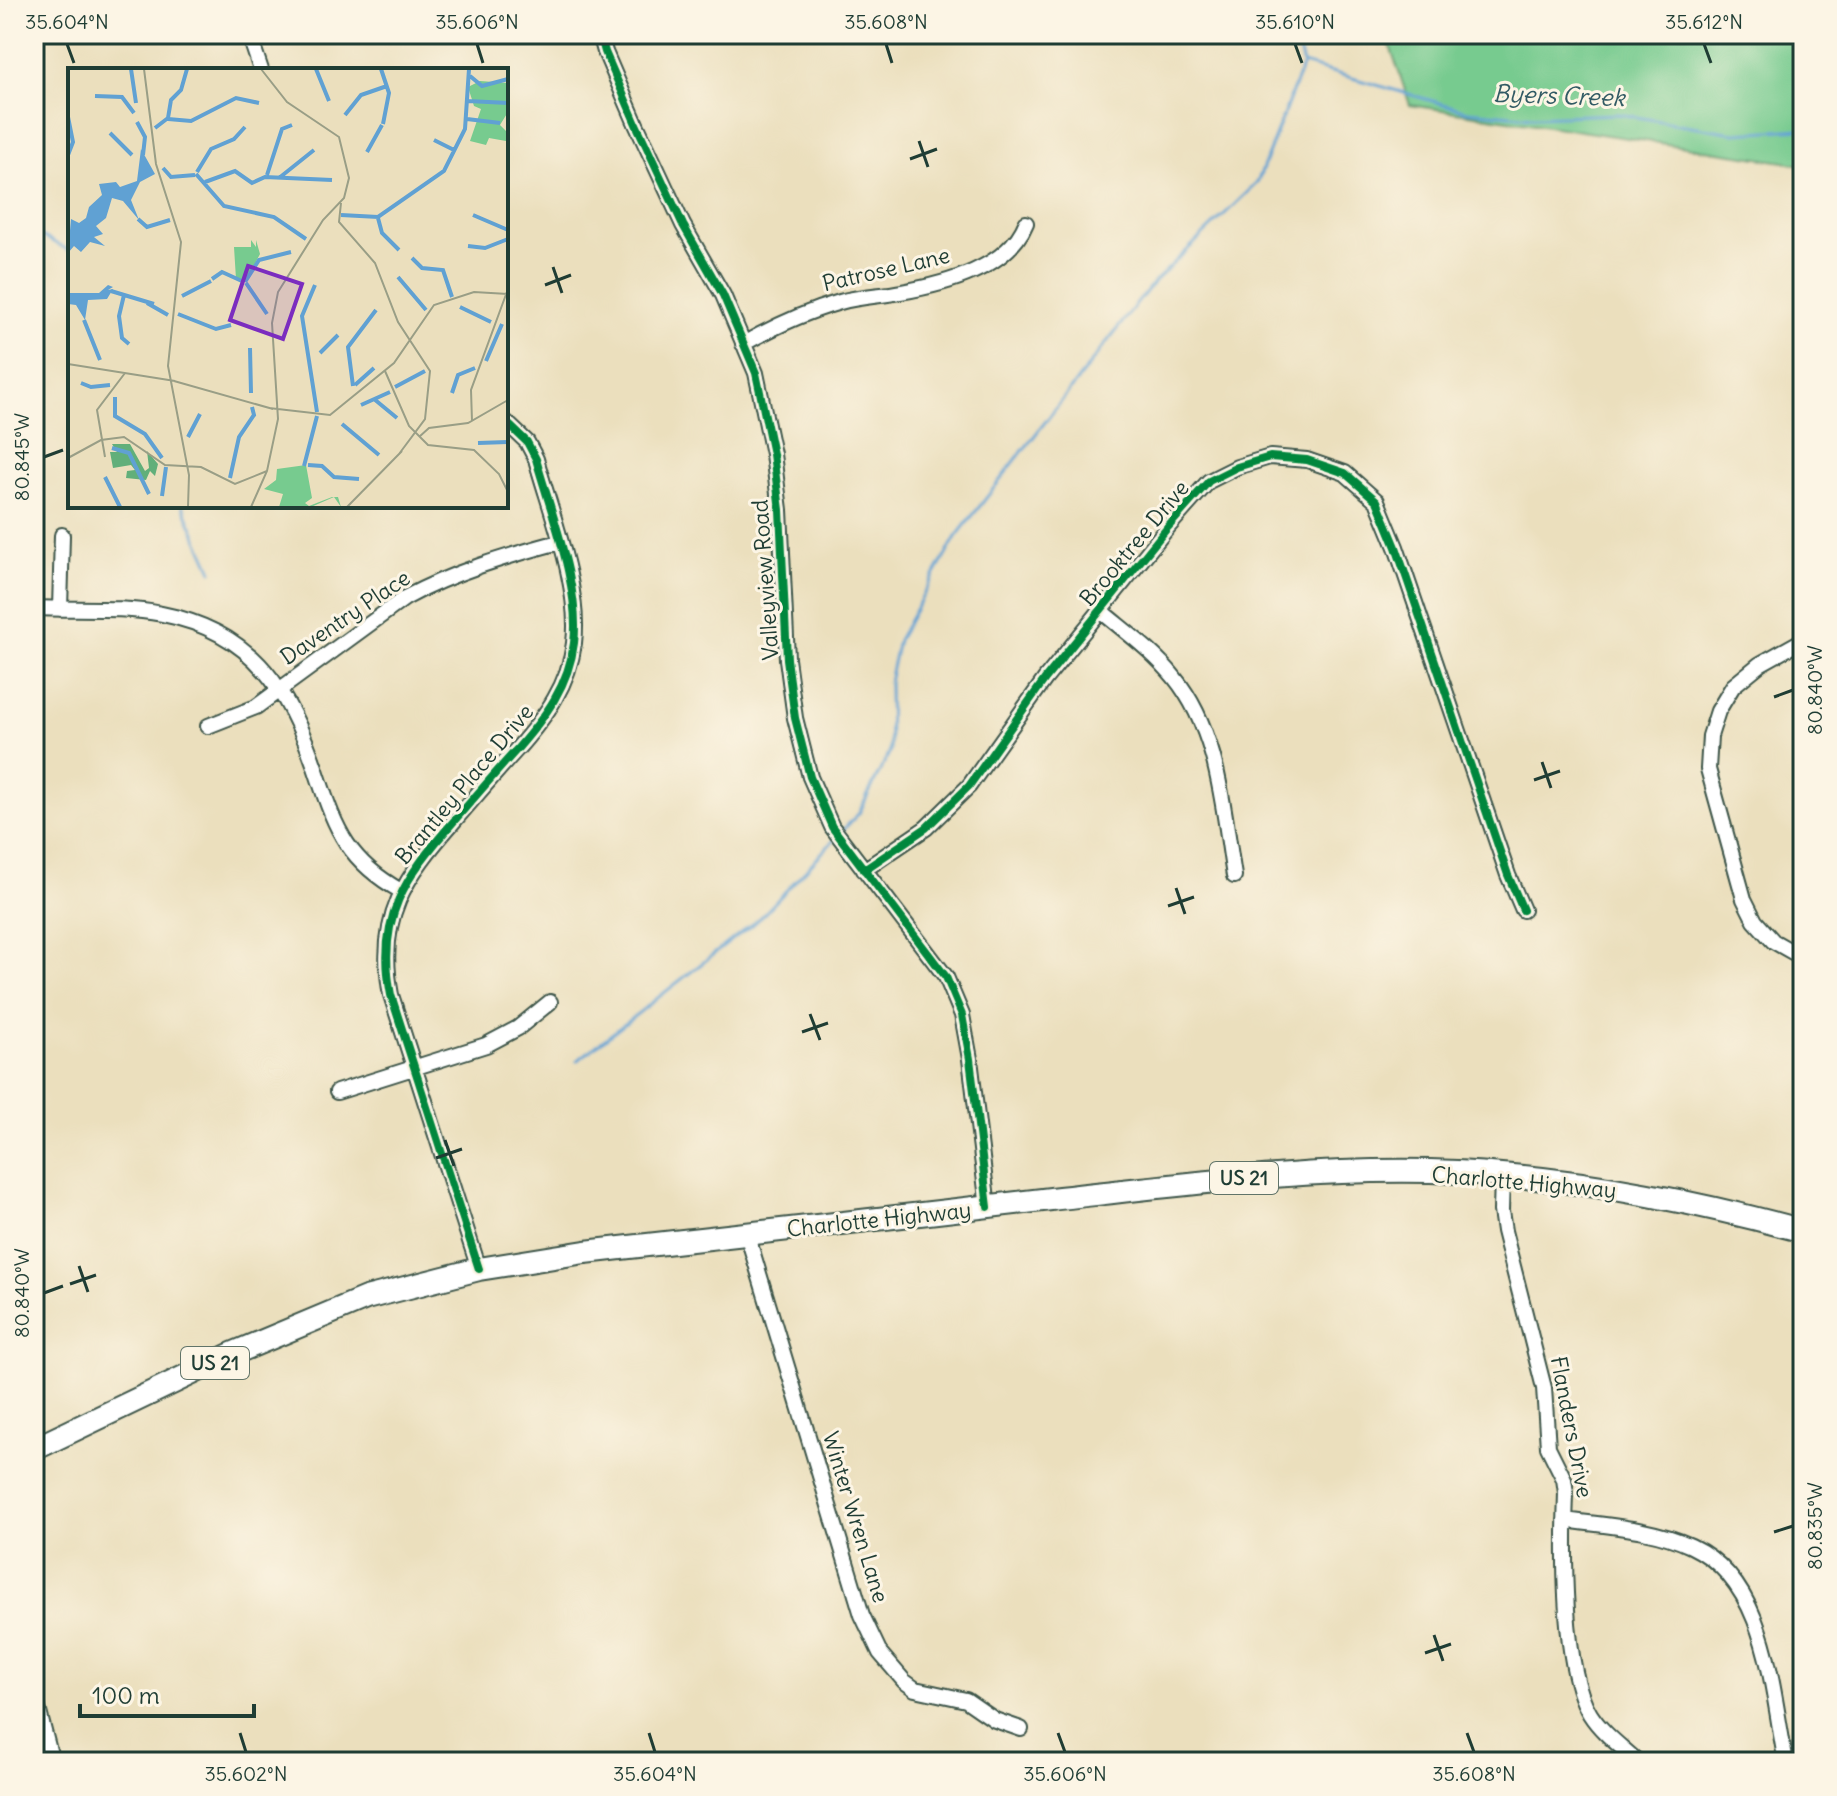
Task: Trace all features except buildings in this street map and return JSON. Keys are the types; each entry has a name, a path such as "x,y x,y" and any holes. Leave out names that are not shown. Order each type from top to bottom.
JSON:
{"main road":[{"name":"Charlotte Highway","path":"34,1449 232,1354 346,1305 400,1288 540,1258 1226,1179 1342,1171 1458,1172 1574,1182 1689,1202 1803,1231"}],"street":[{"path":"249,34 260,68"},
{"name":"Valleyview Road","path":"600,34 636,124 683,225 723,295 756,373 773,454 780,510 787,659 795,718 810,777 832,827 946,977 962,1015 988,1207"},
{"name":"Patrose Lane","path":"743,344 795,315 844,300 904,292 993,262 1020,239 1026,223"},
{"name":"Brantley Place Drive","path":"479,1269 391,995 387,957 389,930 401,891 418,863 536,727 558,695 574,643 575,609 533,452 520,433 508,424"},
{"name":"Brooktree Drive","path":"864,870 926,828 969,786 1045,679 1209,481 1237,467 1270,457 1307,460 1345,473 1377,501 1396,547 1463,749 1523,910"},
{"path":"60,609 62,535"},
{"name":"Daventry Place","path":"208,726 256,707 405,598 424,588 511,555 559,542"},
{"path":"34,608 160,614 198,624 239,647 280,688 307,741 338,832 366,868 401,891"},
{"path":"1101,611 1175,678 1201,720 1212,751 1234,876"},
{"path":"1803,640 1760,664 1733,686 1718,711 1710,736 1708,769 1744,899 1755,921 1773,941 1803,958"},
{"path":"337,1092 504,1037 550,1002"},
{"name":"Flanders Drive","path":"1502,1177 1504,1231 1544,1388 1548,1447 1564,1479 1566,1580 1575,1674 1591,1715 1638,1762"},
{"name":"Winter Wren Lane","path":"747,1234 862,1615 880,1653 915,1689 966,1700 995,1720 1021,1729"},
{"path":"1565,1520 1670,1538 1712,1558 1729,1575 1744,1595 1759,1627 1786,1762"},
{"path":"34,1693 52,1762"}],"green space":[{"path":"1386,34 1803,34 1803,165 1410,105"}],"waterway":[{"name":"Byers Creek","path":"1294,34 1303,64"},
{"name":"Byers Creek","path":"1303,64 1468,111 1533,117 1618,114 1734,133 1803,129"},
{"path":"842,831 859,813 890,751 889,682 898,640 956,537 1152,284 1257,183 1303,64"},
{"path":"34,232 68,250"},
{"path":"184,508 212,571"},
{"path":"577,1061 760,918 834,840"}],"cycle path":[{"path":"600,34 636,124 683,225 723,295 756,373 773,454 780,510 787,659 795,718 810,777 832,827 946,977 962,1015 988,1207"},
{"path":"479,1269 391,995 387,967 391,920 409,880 437,841 537,724 561,687 571,658 575,622 563,551 536,459 527,442 508,424"},
{"path":"864,870 926,828 969,786 1045,679 1209,481 1237,467 1270,457 1307,460 1345,473 1377,501 1396,547 1508,875 1523,910"}]}
